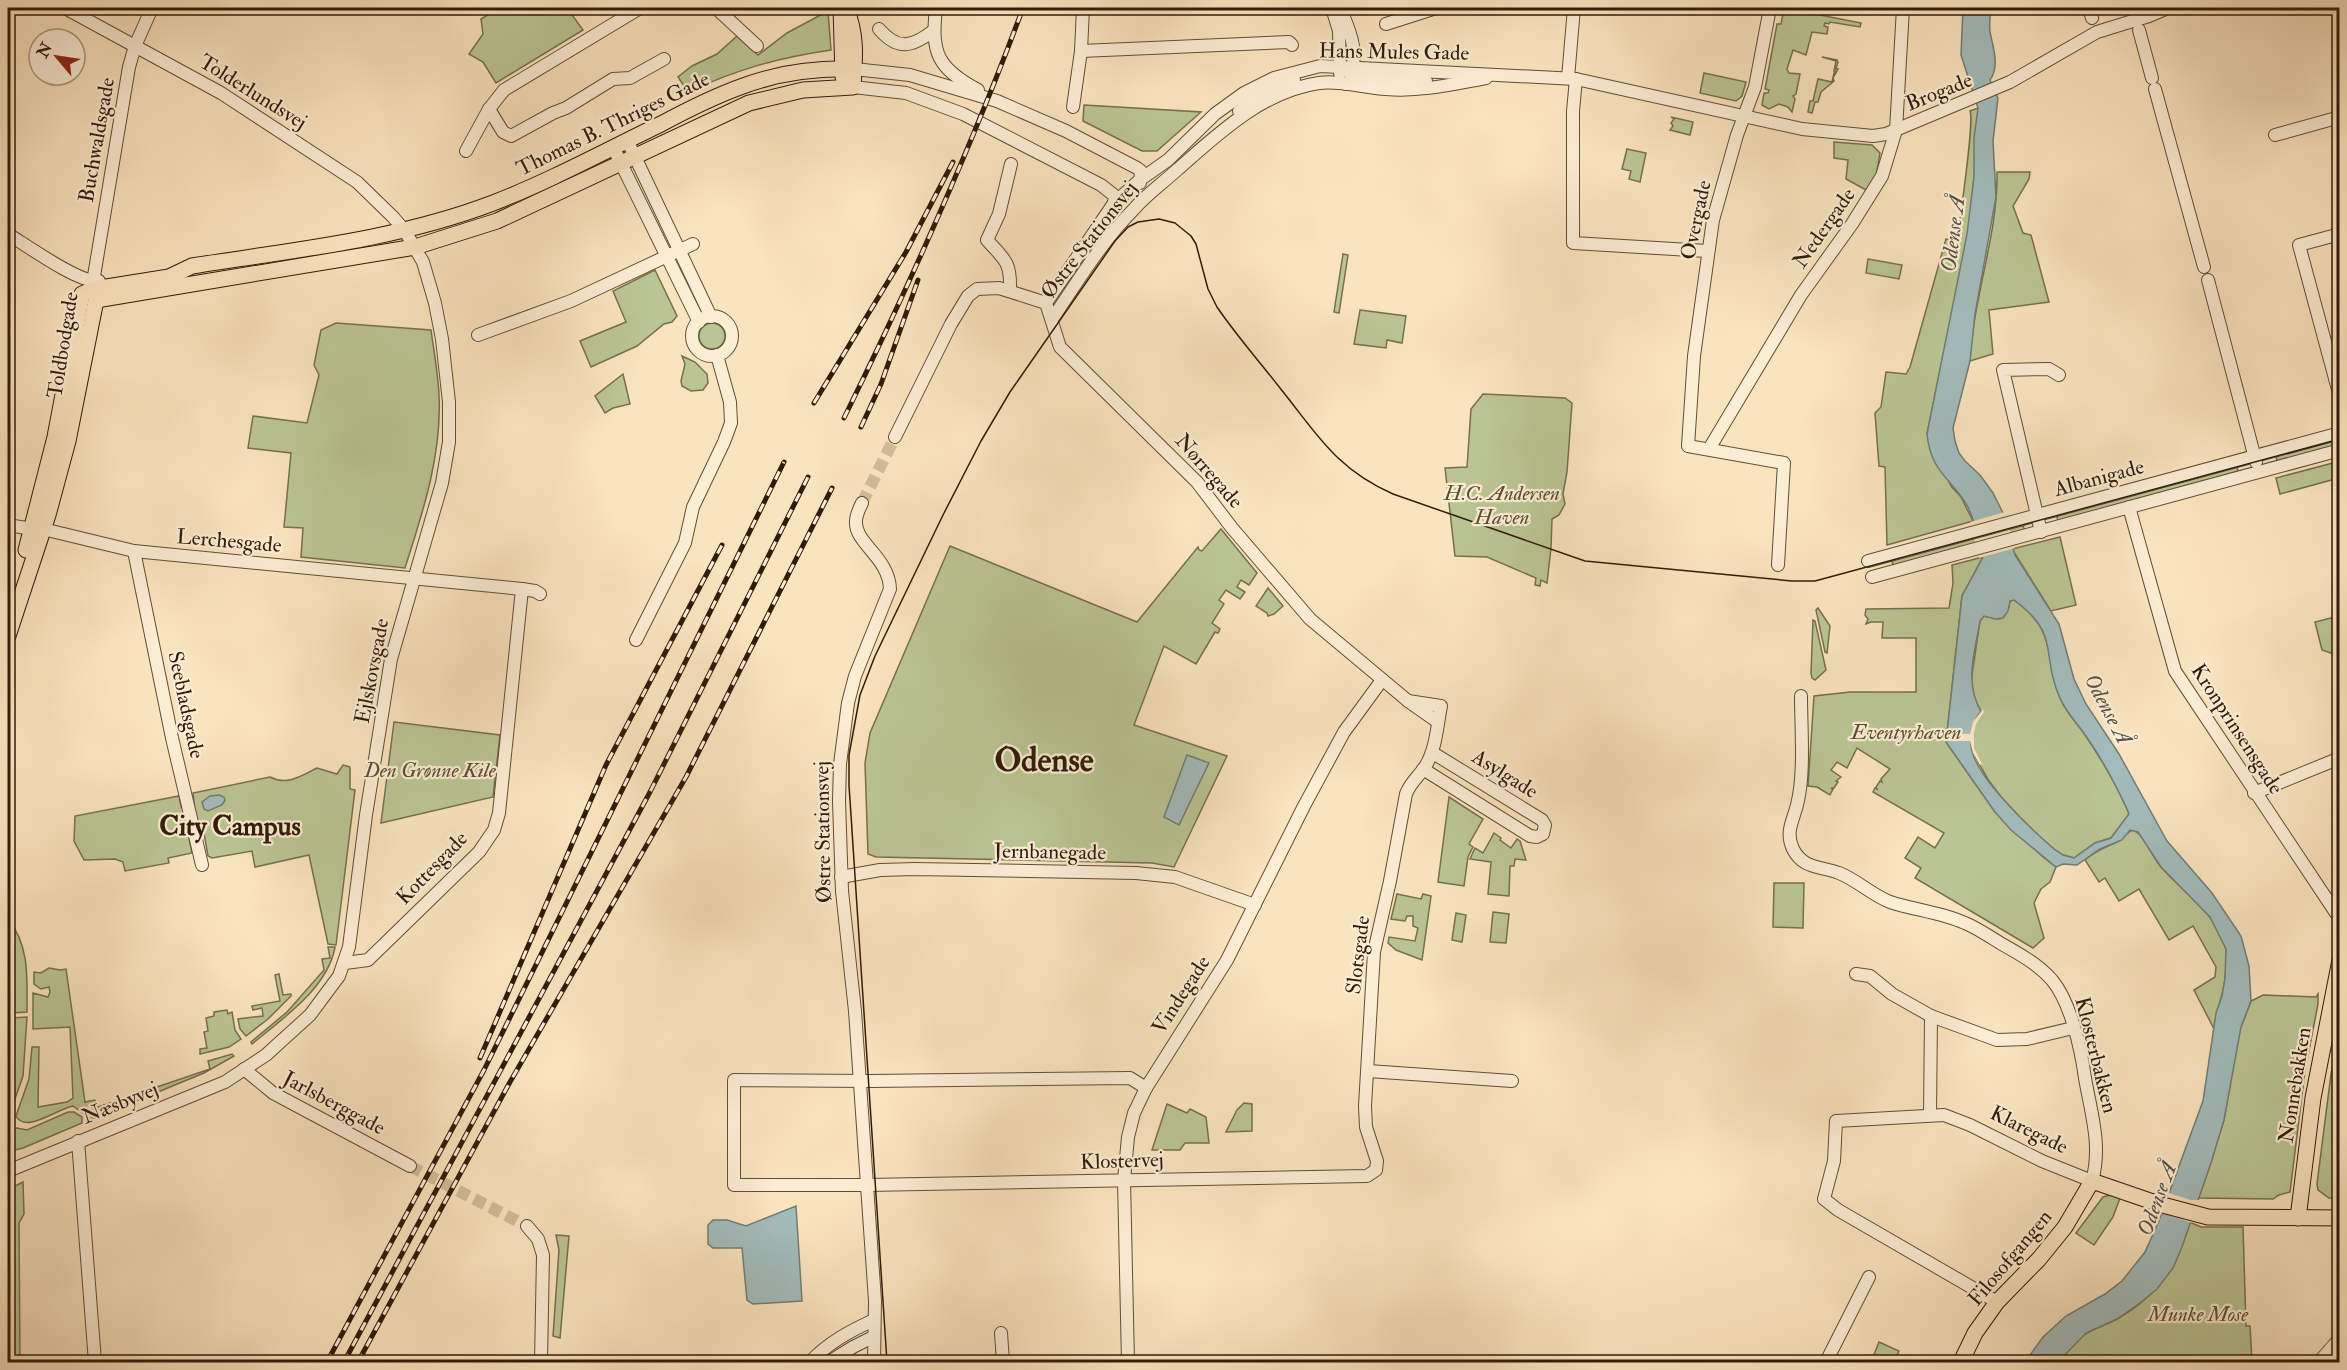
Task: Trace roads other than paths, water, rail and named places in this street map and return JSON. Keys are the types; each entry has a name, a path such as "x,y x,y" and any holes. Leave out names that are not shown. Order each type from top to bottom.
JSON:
{"main road":[{"path":"843,8 849,69 848,87"},
{"name":"Thomas B. Thriges Gade","path":"91,292 415,247 497,221 621,164 631,149 690,109 743,85 794,72 849,69"},
{"name":"Thomas B. Thriges Gade","path":"91,292 169,277 192,266 431,225 544,182 612,147 631,149 749,103 803,90 848,87"},
{"name":"Toldbodgade","path":"8,607 68,441 91,292"},
{"name":"Toldbodgade","path":"8,636 38,529"},
{"name":"Nonnebakken","path":"2298,1213 2314,1088 2340,960"},
{"name":"Klaregade","path":"2092,1181 2159,1203 2199,1213 2209,1209 2298,1213"},
{"name":"Filosofgangen","path":"1961,1362 1975,1334 1997,1302 2066,1227 2092,1181"},
{"path":"2298,1213 2340,1210"},
{"path":"2298,1213 2340,1218"}],"street":[{"name":"Tolderlundsvej","path":"65,8 221,93 357,182 405,231"},
{"name":"Buchwaldsgade","path":"91,292 122,102 135,46 152,8"},
{"path":"466,151 489,109 504,90 640,8"},
{"path":"716,8 757,46"},
{"path":"936,8 933,31 937,56 947,70 997,101"},
{"path":"1074,106 1081,51 1083,8"},
{"path":"1332,8 1339,31 1339,70 1345,85"},
{"path":"1340,8 1353,47 1353,68 1345,85"},
{"path":"1386,24 1402,13 1436,8"},
{"path":"1574,8 1573,243 1707,251"},
{"name":"Overgade","path":"1709,449 1688,446 1694,356 1707,251 1719,196 1737,135 1755,87 1770,8"},
{"name":"Nedergade","path":"1709,449 1801,295 1875,190 1882,176 1896,130 1903,8"},
{"name":"Brogade","path":"1745,118 1802,129 1873,136 1896,130 1996,89 2025,75 2085,38 2169,8"},
{"path":"879,29 889,41 901,44 911,44 923,39 933,31"},
{"path":"2139,30 2204,267"},
{"path":"1081,51 1289,42 1292,45"},
{"path":"489,109 503,132 511,136 566,108 613,79 630,78 664,59"},
{"name":"Hans Mules Gade","path":"1136,186 1168,160 1215,114 1244,93 1274,78 1320,66 1339,70 1353,68 1572,78 1745,118"},
{"name":"Thomas B. Thriges Gade","path":"849,69 910,75 997,101 1066,131 1137,168 1141,171 1136,186"},
{"path":"1205,146 1249,101 1258,95 1295,80 1339,70"},
{"path":"1345,85 1353,79 1362,77 1423,81 1462,72"},
{"name":"Hans Mules Gade","path":"1157,186 1252,109 1272,97 1295,88 1321,82 1389,90 1420,88 1502,75"},
{"name":"Thomas B. Thriges Gade","path":"848,87 906,93 963,114 1113,193 1114,203"},
{"path":"2275,135 2340,117"},
{"path":"612,147 665,256 705,319 725,322 732,333 728,349 717,355 701,352 694,344 693,333 705,319"},
{"path":"631,149 678,250 705,319"},
{"path":"1055,161 1080,167 1123,189 1136,186 1157,186"},
{"path":"1010,290 1010,272 1006,261 987,240 999,214 1011,164"},
{"path":"1090,263 1095,244 1131,202 1136,186"},
{"name":"Østre Stationsvej","path":"1046,303 1114,203 1136,186"},
{"name":"Østre Stationsvej","path":"1053,318 1090,263 1133,209 1157,186"},
{"path":"405,231 415,247"},
{"path":"8,234 75,275 91,292"},
{"path":"2340,234 2299,245 2340,397"},
{"path":"478,336 555,308 693,244"},
{"name":"Ejlskovsgade","path":"244,1069 266,1055 310,1015 332,988 345,963 349,947 366,815 391,659 442,483 449,442 449,402 440,324 423,262 415,247"},
{"path":"2208,280 2259,472"},
{"path":"895,437 968,296 988,287 1010,290 1046,303"},
{"name":"Nørregade","path":"1046,303 1053,318 1060,347 1197,482 1232,528 1310,619 1382,680"},
{"path":"636,640 685,543 693,507 731,423 730,402 717,355"},
{"path":"2042,532 2002,370 2049,369 2059,375"},
{"name":"Albanigade","path":"1869,561 2340,433"},
{"path":"1709,449 1784,463 1778,565"},
{"name":"Albanigade","path":"1872,577 2340,450"},
{"name":"Østre Stationsvej","path":"862,503 857,514 856,529 860,537 882,562 890,582 890,589 855,676 843,729 839,801 841,878 875,1301 874,1362"},
{"name":"Kronprinsensgade","path":"2128,507 2175,671 2254,793 2340,919"},
{"name":"Lerchesgade","path":"8,525 38,529 134,551 413,578"},
{"name":"Seebladsgade","path":"134,551 172,738 202,865"},
{"path":"413,578 522,589 540,594"},
{"name":"Kottesgade","path":"345,963 368,960 479,852 494,830 499,813 522,589"},
{"path":"1382,680 1408,701 1441,706 1433,753"},
{"name":"Vindegade","path":"1128,1362 1124,1180 1128,1137 1134,1113 1146,1088 1227,960 1304,806 1344,732 1382,680"},
{"name":"Klosterbakken","path":"1801,696 1799,789 1796,808 1790,822 1790,843 1794,852 1805,863 1848,877 1885,900 1965,923 2024,957 2051,979 2060,992 2081,1058 2095,1131 2097,1158 2092,1181"},
{"name":"Asylgade","path":"1424,769 1530,836 1537,837 1544,831 1545,825 1542,820 1433,753"},
{"name":"Slotsgade","path":"1376,1170 1377,1161 1366,1127 1365,1106 1374,952 1406,795 1411,782 1424,769 1433,753"},
{"path":"2254,793 2340,758"},
{"name":"Jernbanegade","path":"841,878 880,870 915,869 1136,873 1175,877 1255,905"},
{"path":"1856,974 1870,976 1892,994 1931,1016 2003,1040 2027,1039 2073,1028"},
{"path":"1930,1114 1931,1016"},
{"name":"Næsbyvej","path":"8,1171 225,1082 244,1069"},
{"name":"Jarlsberggade","path":"244,1069 273,1094 410,1166"},
{"path":"1368,1071 1512,1081"},
{"path":"867,1185 734,1185 734,1080 1130,1078 1146,1088"},
{"name":"Klaregade","path":"1997,1302 1838,1210 1824,1199 1834,1161 1836,1121 1944,1114 1959,1119 2042,1161 2092,1181"},
{"path":"78,1141 95,1362"},
{"name":"Klostervej","path":"867,1185 1367,1176 1376,1170"},
{"path":"527,1226 538,1239 543,1255 541,1362"},
{"path":"1826,1362 1869,1277"},
{"path":"810,1362 839,1337 874,1329"},
{"path":"829,1362 853,1347 874,1329"},
{"path":"1001,1333 1003,1362"},
{"path":"2319,1362 2340,1338"}],"water":[{"path":"1963,8 1991,8 1990,29 1995,69 1990,80 1998,98 1993,141 1996,197 1975,314 1970,361 1953,428 1955,441 1959,453 1993,493 2003,513 2015,555 2059,624 2074,679 2086,704 2119,754 2167,841 2212,893 2241,936 2249,966 2251,1001 2241,1027 2224,1120 2173,1268 2157,1289 2140,1303 2117,1319 2086,1333 2058,1362 2025,1362 2043,1337 2066,1316 2105,1294 2122,1281 2145,1252 2158,1223 2203,1101 2216,1013 2225,978 2226,949 2210,917 2161,867 2138,832 2130,830 2122,840 2100,849 2077,865 2063,864 2056,867 2011,830 1995,812 1946,742 1962,596 1983,557 1968,507 1938,467 1929,447 1927,434 1967,234 1974,177 1974,138 1978,108 1961,55","holes":["2014,600 2039,624 2048,646 2054,683 2062,703 2103,762 2129,814 2111,838 2095,843 2074,858 2054,849 2005,801 1982,772 1974,758 1971,746 1973,727 1981,711 1976,700 1972,678 1980,621 1984,616 1995,619 2003,618 2008,611 2010,601"]},
{"path":"1187,755 1209,763 1179,825 1164,817"},
{"path":"219,795 225,800 222,805 208,811 204,809 202,802 210,796"},
{"path":"796,1206 802,1301 753,1304 747,1300 742,1248 713,1248 708,1244 708,1225 713,1220 727,1220 746,1226"}],"tunnel":[{"path":"862,503 895,437"},
{"path":"410,1166 527,1226"}],"tram line":[{"path":"887,1362 849,785 849,755 860,695 875,656 981,441 1010,392 1115,241 1128,227 1138,222 1159,219 1175,223 1191,236 1196,244 1208,289 1217,307 1317,435 1342,462 1356,473 1393,494 1585,561 1792,581 1815,581 2340,439"}],"railway":[{"path":"844,418 939,215 1023,8"},
{"path":"814,403 906,252 953,162"},
{"path":"861,427 881,384 918,280"},
{"path":"327,1362 484,1070 784,462"},
{"path":"344,1362 650,792 808,477"},
{"path":"358,1362 510,1082 686,777 832,488"},
{"path":"480,1058 606,765 722,545"}],"district":[{"name":"Odense","path":"1044,760"},
{"name":"City Campus","path":"230,826"}],"water label":[{"name":"Odense Å","path":"1953,234"},
{"name":"Odense Å","path":"2108,709"},
{"name":"Odense Å","path":"2157,1199"}],"park label":[{"name":"H.C. Andersen Haven","path":"1502,505"},
{"name":"Eventyrhaven","path":"1906,732"},
{"name":"Den Grønne Kile","path":"430,770"},
{"name":"Munke Mose","path":"2198,1314"}]}
